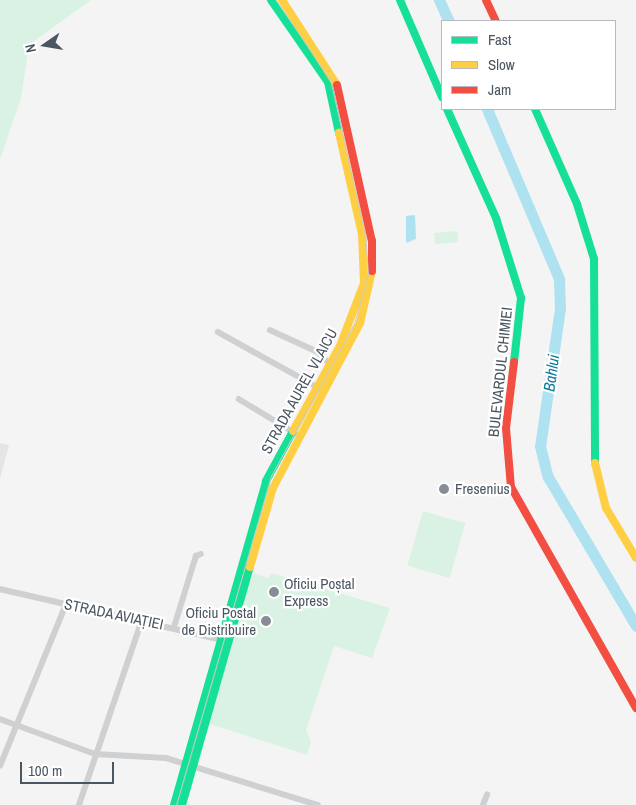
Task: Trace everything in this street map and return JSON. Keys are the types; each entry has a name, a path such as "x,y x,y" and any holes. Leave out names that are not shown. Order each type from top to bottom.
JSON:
{"main road":[{"name":"STRADA AUREL VLAICU","path":"271,0 328,82 364,246 360,301 330,364 321,389"},
{"name":"STRADA AUREL VLAICU","path":"174,805 224,640 266,481 307,419 321,389 366,309 373,250 335,77 282,0"},
{"path":"400,0 441,95"},
{"path":"486,0 496,20"},
{"name":"BULEVARDUL CHIMIEI","path":"447,110 496,218 521,298 506,428 511,487 636,708"},
{"path":"535,110 577,204 594,259 598,301 595,475 606,508 636,558"},
{"name":"STRADA AUREL VLAICU","path":"182,805 187,764"}],"street":[{"path":"270,330 318,352 330,364"},
{"path":"218,332 321,389"},
{"path":"239,399 296,434"},
{"path":"174,627 196,556 201,554"},
{"name":"STRADA AVIAȚIEI","path":"0,589 174,627 224,640"},
{"path":"0,766 66,604"},
{"path":"79,805 142,620"},
{"path":"0,719 95,754 147,754 187,764 318,805"},
{"path":"483,805 487,795"}],"shaded area":[{"path":"0,443 9,445 0,479"}],"green space":[{"path":"0,0 91,0 29,45 21,98 0,159"},
{"path":"457,231 458,242 435,244 434,233"},
{"path":"423,511 465,523 450,578 407,566"},
{"path":"252,573 269,578 271,573 390,608 372,658 334,646 306,730 311,742 307,755 207,723"}],"water":[{"path":"415,215 416,239 406,243 406,216"}],"waterway":[{"name":"Bahlui","path":"439,0 449,20"},
{"name":"Bahlui","path":"487,110 559,279 560,308 540,446 548,477 636,626"}],"tram line":[{"path":"176,805 271,476 354,324 368,274 365,235 330,79 276,0"}],"traffic: fast":[{"path":"271,0 328,82 339,133"},
{"path":"400,0 441,95"},
{"path":"447,110 496,218 521,298 514,362"},
{"path":"535,110 577,204 594,259 595,463"},
{"path":"174,805 266,481 293,431"},
{"path":"182,805 250,567"}],"traffic: slow":[{"path":"282,0 337,85"},
{"path":"293,431 340,346 364,283 362,234 339,133"},
{"path":"250,567 273,488 360,323 372,271"},
{"path":"595,463 606,508 636,558"}],"traffic: jam":[{"path":"486,0 496,20"},
{"path":"337,85 372,241 372,271"},
{"path":"514,362 506,428 511,487 636,708"}],"place":[{"name":"Fresenius","path":"444,489"},
{"name":"Oficiu Poștal Express","path":"274,592"},
{"name":"Oficiu Postal de Distribuire","path":"266,621"}]}
